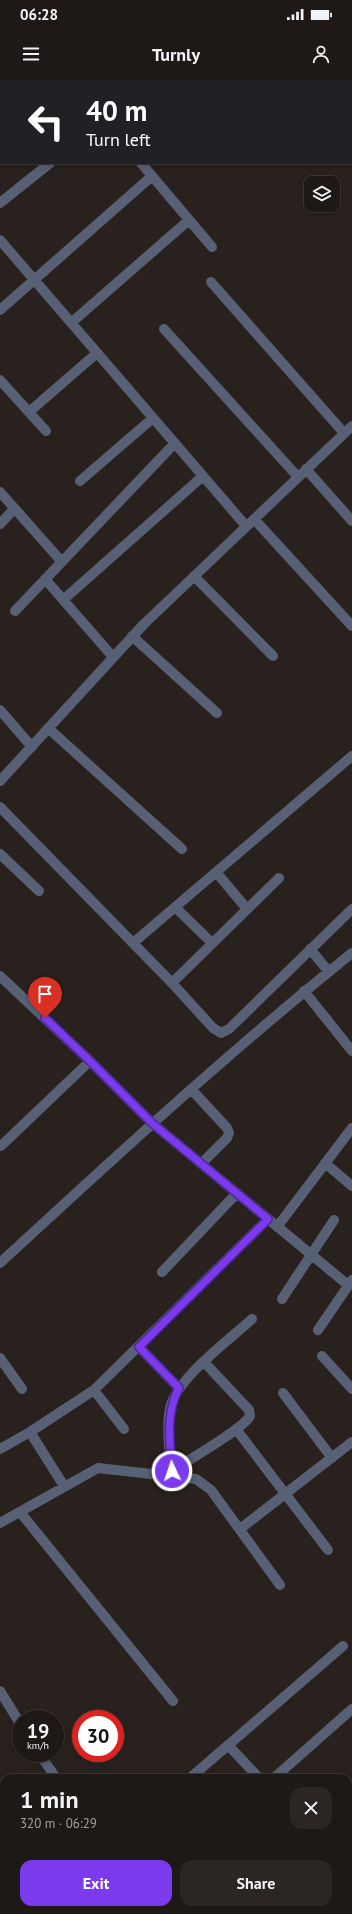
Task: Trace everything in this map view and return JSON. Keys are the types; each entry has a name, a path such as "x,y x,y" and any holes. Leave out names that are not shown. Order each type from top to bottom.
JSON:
{"street":[{"path":"0,202 49,164"},
{"path":"142,164 212,247"},
{"path":"0,310 152,176"},
{"path":"71,323 189,220"},
{"path":"0,240 246,526"},
{"path":"211,282 344,434"},
{"path":"164,329 298,478"},
{"path":"29,412 97,353"},
{"path":"0,380 46,431"},
{"path":"80,480 153,418"},
{"path":"0,781 132,636 352,426"},
{"path":"15,611 175,443"},
{"path":"306,469 352,521"},
{"path":"63,600 203,476"},
{"path":"0,492 62,562"},
{"path":"0,524 14,509"},
{"path":"254,519 352,626"},
{"path":"194,576 273,656"},
{"path":"45,579 114,657"},
{"path":"132,636 217,713"},
{"path":"0,710 32,747"},
{"path":"48,728 182,849"},
{"path":"133,943 352,756"},
{"path":"0,808 172,983 213,1028 221,1033 229,1029 352,908"},
{"path":"0,854 39,891"},
{"path":"216,872 247,909"},
{"path":"172,983 279,878"},
{"path":"175,907 212,943"},
{"path":"310,950 329,972"},
{"path":"0,1263 191,1089 304,991 351,957"},
{"path":"0,976 90,1061 152,1123 311,1255 350,1283 318,1330"},
{"path":"304,991 352,1051"},
{"path":"1,1146 90,1061"},
{"path":"191,1089 227,1128 229,1133 227,1138 201,1164"},
{"path":"277,1227 352,1128"},
{"path":"325,1163 352,1186"},
{"path":"162,1272 237,1193"},
{"path":"0,1448 30,1432 94,1390 268,1219"},
{"path":"282,1299 334,1220"},
{"path":"172,1473 169,1415 173,1398 179,1388 204,1362 252,1319"},
{"path":"139,1347 179,1388"},
{"path":"322,1356 352,1389"},
{"path":"0,1358 22,1389"},
{"path":"172,1473 247,1422 250,1416 249,1410 204,1362"},
{"path":"94,1390 124,1429"},
{"path":"283,1393 332,1458"},
{"path":"236,1429 328,1550"},
{"path":"30,1432 64,1486"},
{"path":"240,1529 352,1442"},
{"path":"0,1523 98,1468 172,1473 196,1479 206,1485 280,1585"},
{"path":"20,1512 173,1701"},
{"path":"195,1774 343,1646"},
{"path":"0,1691 12,1710"},
{"path":"279,1774 352,1709"},
{"path":"228,1745 255,1774"},
{"path":"45,1762 53,1774"}],"route":[{"path":"45,1018 152,1123 268,1219 139,1347 179,1388 173,1398 169,1415 172,1471"}]}
